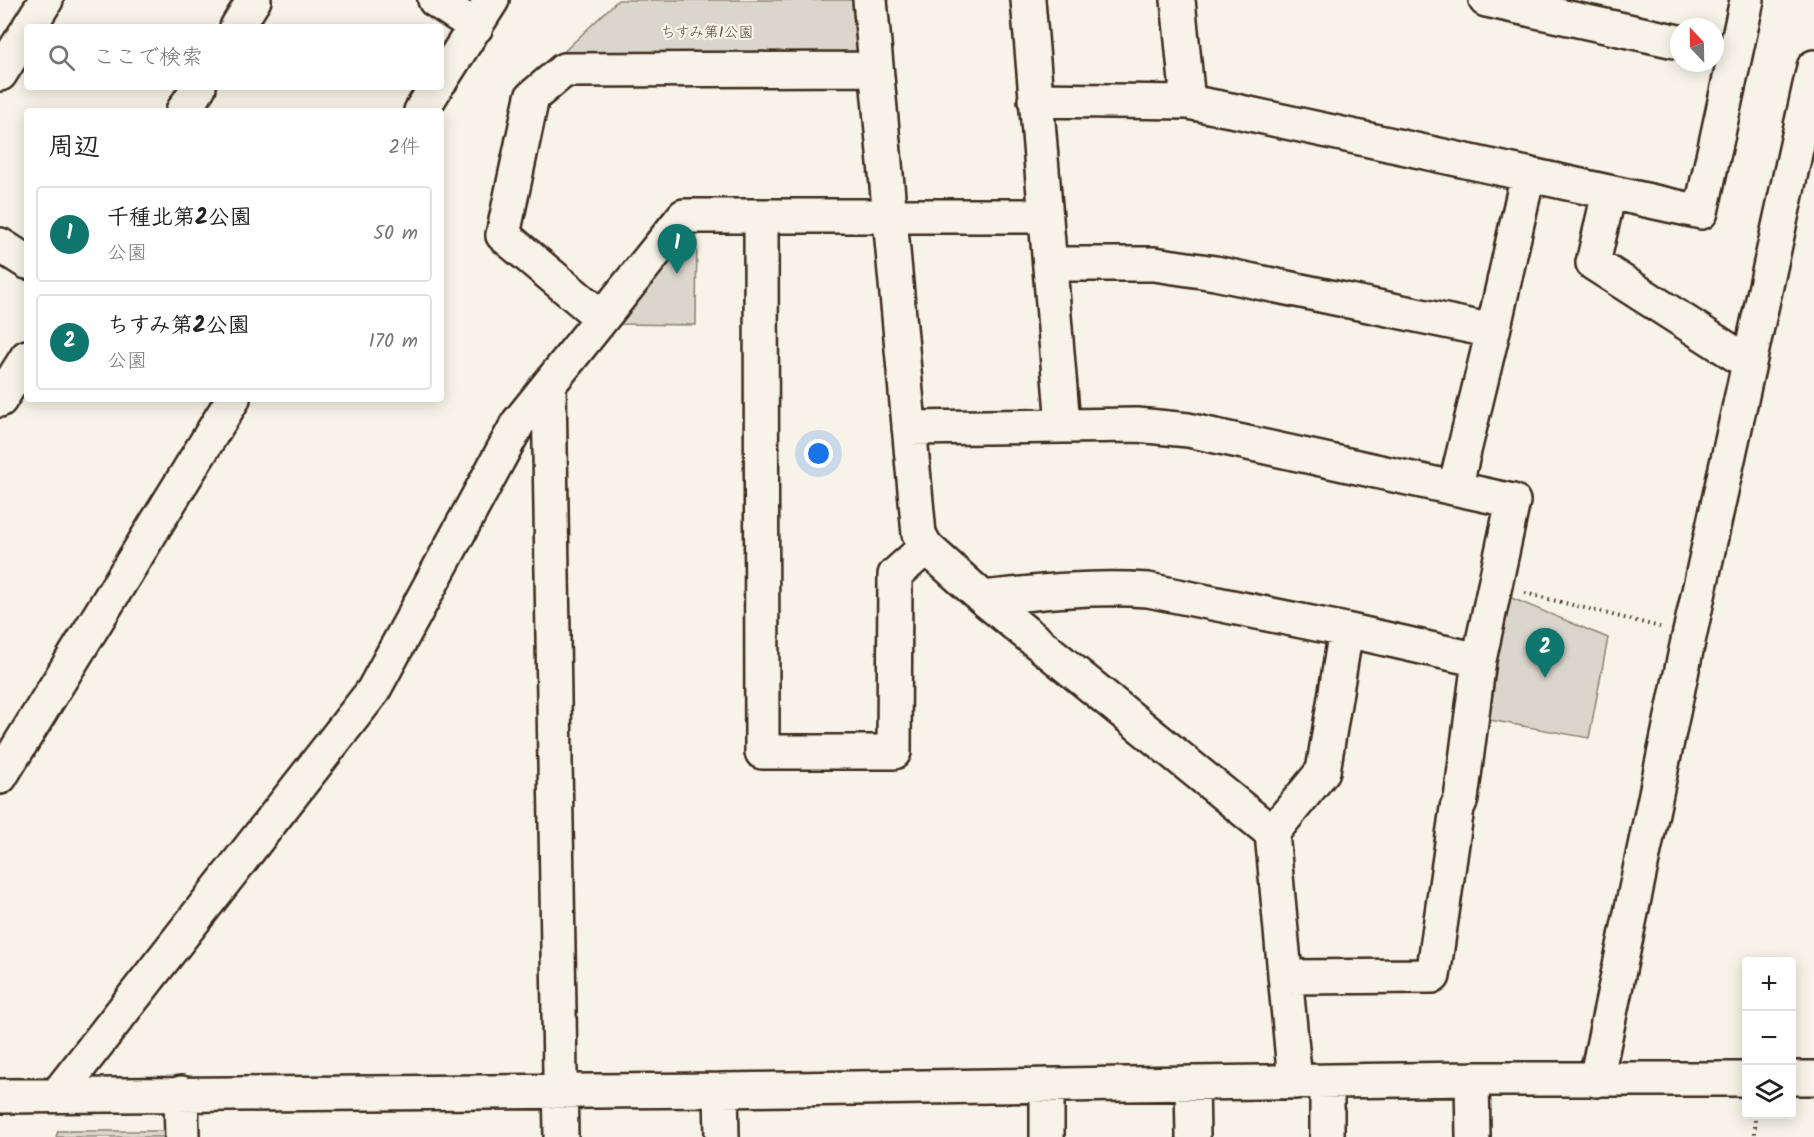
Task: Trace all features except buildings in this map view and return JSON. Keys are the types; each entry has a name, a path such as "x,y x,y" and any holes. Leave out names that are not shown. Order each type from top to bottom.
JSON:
{"street":[{"path":"31,24 46,0"},
{"path":"239,24 255,0"},
{"path":"435,0 484,13 444,75"},
{"path":"870,0 919,534 926,547 983,598 1272,833"},
{"path":"1028,0 1063,425"},
{"path":"1178,0 1188,102"},
{"path":"1486,0 1670,40"},
{"path":"1035,100 1188,102 1701,212 1725,52 1747,0"},
{"path":"0,74 24,35"},
{"path":"1596,1080 1690,634 1814,67"},
{"path":"602,318 503,235 532,97 564,70 876,69"},
{"path":"185,108 197,90"},
{"path":"423,108 434,90"},
{"path":"1455,488 1528,174"},
{"path":"1609,193 1593,263 1749,363"},
{"path":"57,1095 374,692 518,423 684,216 1046,216"},
{"path":"761,217 762,752 894,752 895,575 926,547"},
{"path":"0,245 24,260"},
{"path":"1050,264 1154,264 1184,268 1493,331"},
{"path":"0,400 24,362"},
{"path":"549,385 561,1137"},
{"path":"1,774 231,402"},
{"path":"909,428 1137,425 1188,430 1513,501 1479,660 1461,798 1457,808 1433,976 1285,977"},
{"path":"983,598 1041,591 1114,587 1148,590 1346,630 1479,660"},
{"path":"1327,1137 1285,977 1272,833 1323,771 1346,630"},
{"path":"0,1096 1742,1078"},
{"path":"1796,1078 1814,1078"},
{"path":"1472,1080 1473,1137"},
{"path":"1192,1083 1192,1137"},
{"path":"1047,1085 1047,1137"},
{"path":"721,1090 722,1137"},
{"path":"181,1093 182,1137"}],"path":[{"path":"1495,585 1690,634"},
{"path":"1755,1119 1755,1137"}],"green space":[{"name":"ちすみ第1公園","path":"618,0 861,0 863,52 849,63 551,64"},
{"path":"697,224 696,325 618,324"},
{"path":"1502,594 1608,638 1589,738 1484,719"},
{"path":"58,1131 169,1131 169,1137 56,1137"}],"place":[{"name":"千種北第2公園","path":"677,274"},
{"name":"ちすみ第2公園","path":"1545,678"}]}
